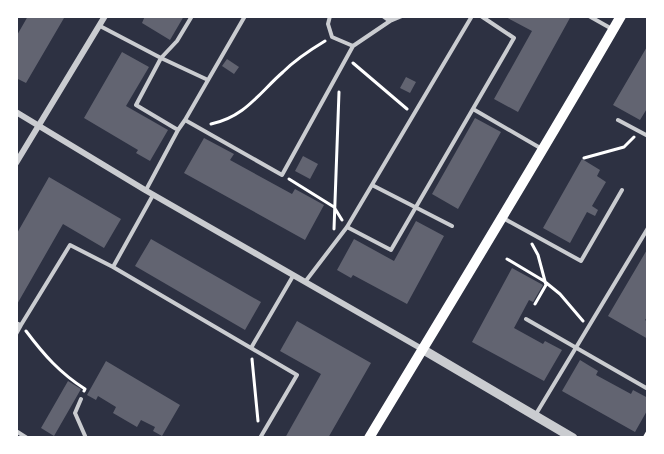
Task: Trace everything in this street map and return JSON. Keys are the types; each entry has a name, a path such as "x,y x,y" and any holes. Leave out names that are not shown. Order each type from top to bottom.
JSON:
{"main road":[{"path":"369,438 621,16"}],"street":[{"path":"16,163 105,16"},
{"path":"16,112 153,195 573,438"}],"lane":[{"path":"178,130 136,105 161,58 177,41 192,16"},
{"path":"145,190 245,16"},
{"path":"330,16 328,24 332,37 353,46"},
{"path":"383,16 391,19"},
{"path":"185,120 282,175 353,46 391,19 402,16"},
{"path":"305,283 347,227 472,16"},
{"path":"347,227 391,250 514,38 481,16"},
{"path":"589,16 613,30"},
{"path":"100,26 208,80"},
{"path":"473,109 543,149"},
{"path":"618,120 648,136"},
{"path":"372,184 452,226"},
{"path":"503,217 581,261 622,190"},
{"path":"113,267 153,195"},
{"path":"536,415 648,228"},
{"path":"16,334 19,324 70,245 113,267 297,375 260,438"},
{"path":"252,348 293,276"},
{"path":"526,319 648,389"},
{"path":"81,399 75,413 86,438"},
{"path":"16,431 27,438"}],"path":[{"path":"197,126 220,122 252,105 283,72 332,37"},
{"path":"347,58 414,115"},
{"path":"333,245 339,72"},
{"path":"584,158 624,147 639,132"},
{"path":"282,175 334,207 347,227"},
{"path":"524,229 538,255 546,285 535,304"},
{"path":"507,259 544,281 560,294 589,326"},
{"path":"19,324 49,361 67,378 86,389 81,399"},
{"path":"252,348 259,426"},
{"path":"644,438 648,431"}],"building":[{"path":"28,16 64,18 26,83 16,78 16,37"},
{"path":"145,16 184,16 170,40 142,23"},
{"path":"504,16 571,16 518,112 494,99 532,31"},
{"path":"648,45 648,107 640,120 613,105"},
{"path":"122,52 149,67 126,106 168,130 150,161 136,153 138,150 84,118"},
{"path":"227,59 239,67 234,74 222,66"},
{"path":"406,77 416,82 410,93 400,88"},
{"path":"475,118 501,132 458,209 432,194"},
{"path":"204,138 234,154 230,160 292,194 295,189 324,205 305,240 184,173"},
{"path":"303,156 318,164 310,179 295,171"},
{"path":"582,159 600,170 597,176 606,182 592,206 598,210 595,216 587,212 570,243 543,228"},
{"path":"49,177 121,219 104,248 63,224 16,306 16,235"},
{"path":"416,221 444,236 407,304 353,275 351,278 337,270 354,239 394,261"},
{"path":"151,239 261,302 245,330 135,266"},
{"path":"648,248 648,316 645,320 648,322 648,339 608,316"},
{"path":"512,268 543,285 533,302 529,300 514,328 543,344 545,341 562,350 544,381 472,342"},
{"path":"297,321 371,363 328,438 285,438 321,374 280,351"},
{"path":"580,360 598,371 596,375 631,394 633,390 648,398 648,409 635,432 562,391"},
{"path":"106,361 180,405 162,436 153,431 155,427 141,420 137,427 113,413 116,407 98,396 96,400 87,395"},
{"path":"68,381 81,389 54,436 41,428"}]}
